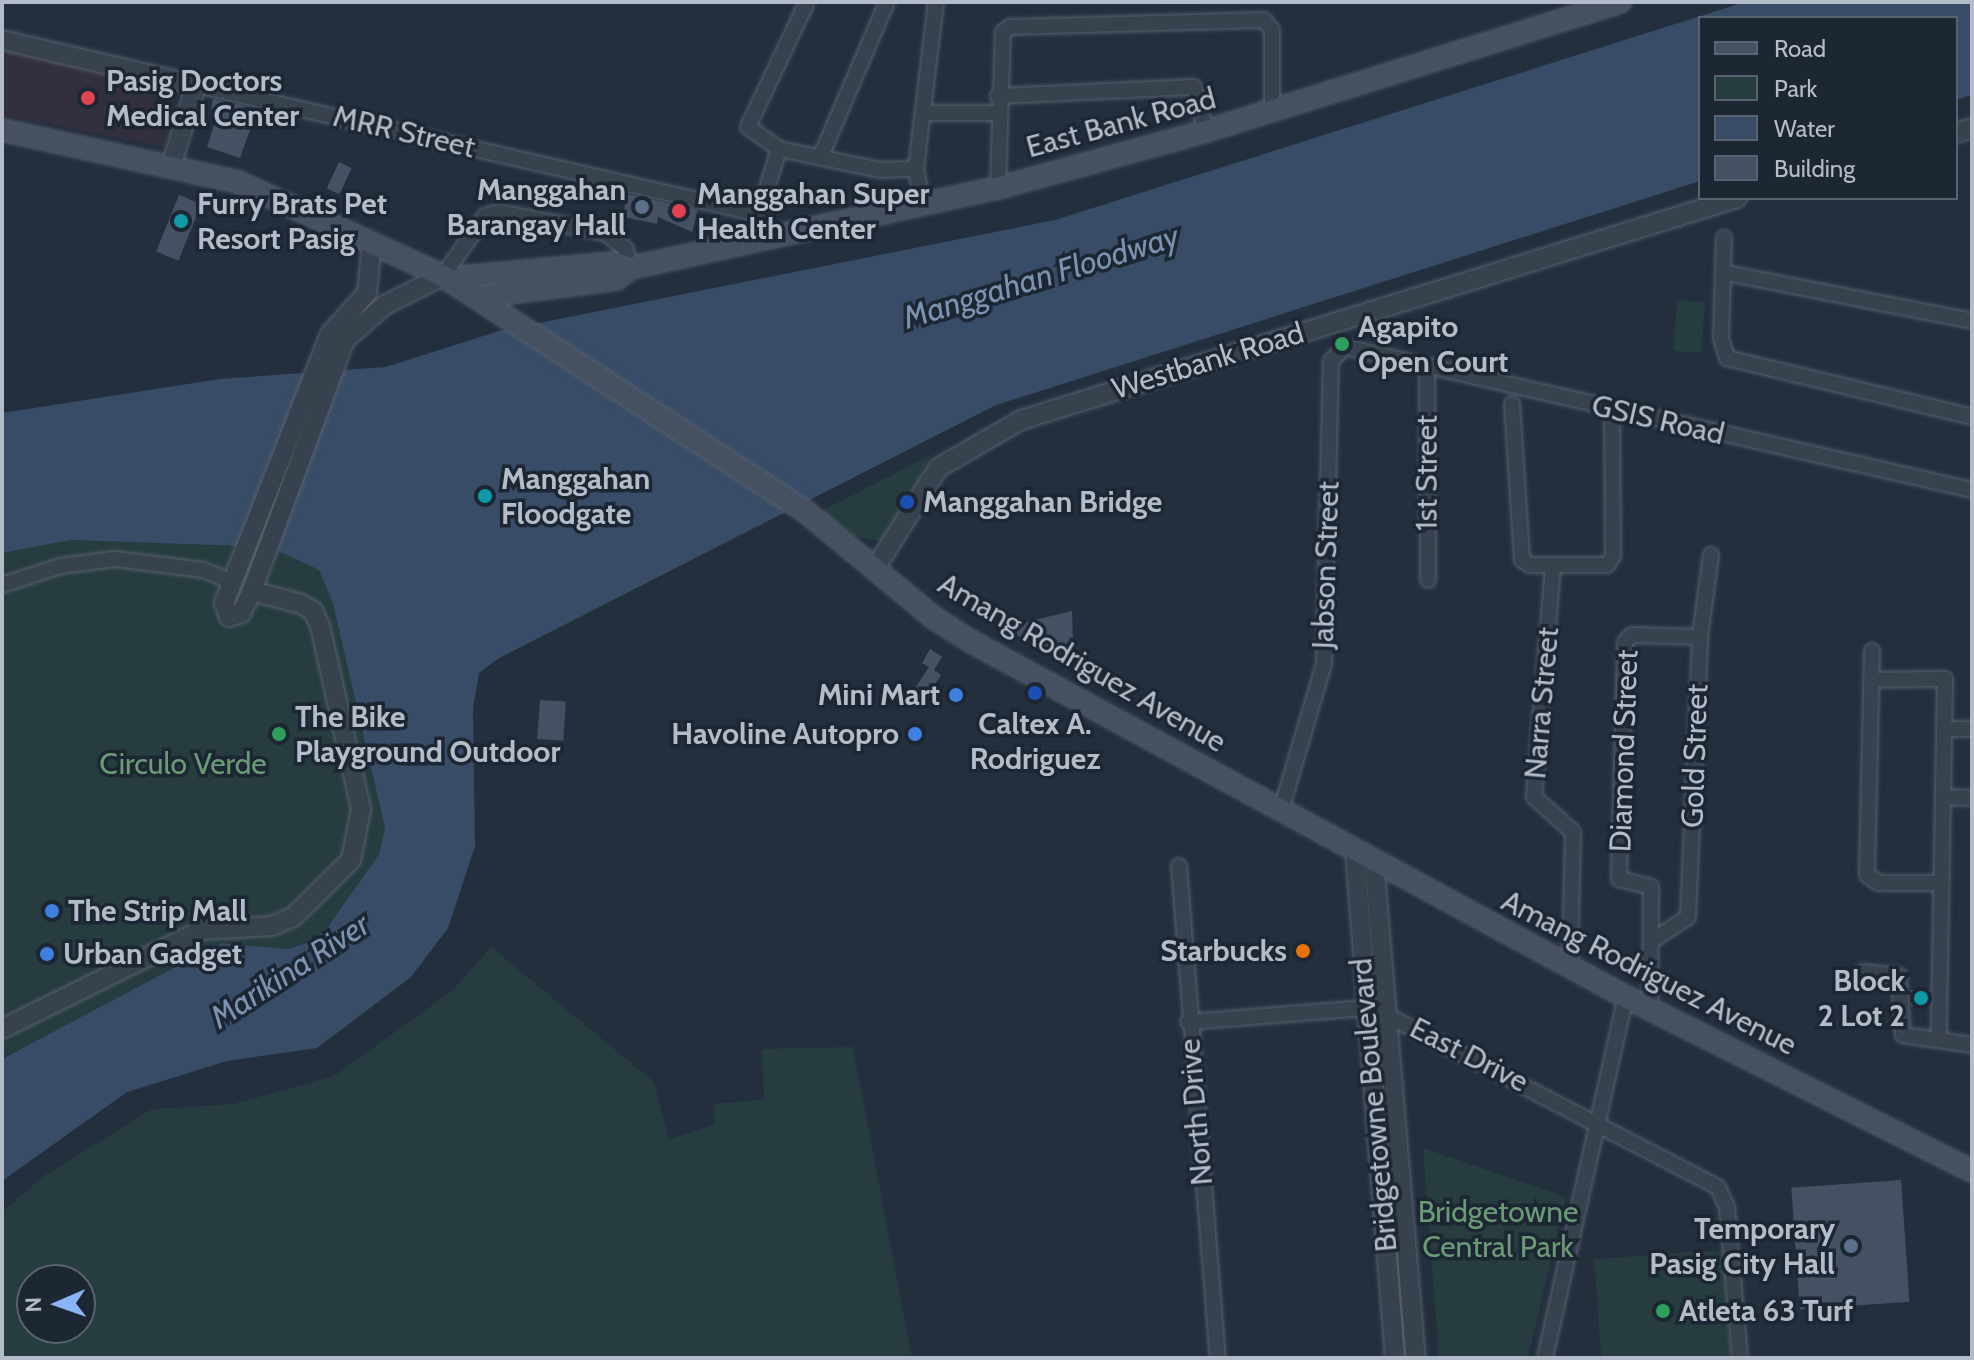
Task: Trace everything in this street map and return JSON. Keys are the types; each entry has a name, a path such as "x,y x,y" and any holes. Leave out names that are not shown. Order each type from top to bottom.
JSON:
{"main road":[{"name":"East Bank Road","path":"449,280 600,265 630,268 923,206 1206,131 1620,2"},
{"name":"Amang Rodriguez Avenue","path":"2,130 172,163 238,182 449,280 805,511 960,634 1626,997 1972,1171"},
{"name":"East Bank Road","path":"477,297 616,279 630,268"}],"street":[{"path":"807,2 749,116 754,135 779,149 880,170 916,169"},
{"path":"821,156 887,2"},
{"path":"923,206 916,169 927,113 936,2"},
{"path":"998,188 998,96 1003,32 1010,27 1264,20 1272,30 1272,111"},
{"name":"MRR Street","path":"2,40 759,214"},
{"path":"172,163 196,85"},
{"path":"998,96 1194,87 1206,131"},
{"path":"927,113 998,113"},
{"path":"763,242 759,214 779,149"},
{"name":"Westbank Road","path":"876,567 938,468 993,433 1337,321 1730,200"},
{"path":"337,337 385,305 449,280 485,216 499,212 605,233 626,249 630,268"},
{"path":"1724,238 1726,273 1721,338 1727,358 1972,417"},
{"path":"372,242 371,289 385,305"},
{"path":"244,578 337,337 371,289 392,251"},
{"path":"1726,273 1972,321"},
{"path":"1337,321 1345,347"},
{"name":"GSIS Road","path":"1345,347 1972,490"},
{"name":"Jabson Street","path":"1281,810 1324,664 1331,361 1345,347"},
{"name":"1st Street","path":"1427,366 1428,580"},
{"path":"1512,404 1522,560 1553,566 1607,565 1613,556 1612,419"},
{"name":"Gold Street","path":"1653,940 1688,917 1700,637 1711,555"},
{"path":"2,585 60,566 129,559 244,578 313,611 320,626 361,809 351,860 293,917 272,926 201,930 2,1029"},
{"name":"Narra Street","path":"1553,566 1534,797 1573,832 1570,967"},
{"name":"Diamond Street","path":"1650,1009 1653,940 1651,887 1619,879 1625,642 1632,635 1700,637"},
{"path":"1872,651 1867,875 1879,883 1941,883"},
{"path":"1871,680 1945,679 1939,1038"},
{"path":"1946,729 1972,729"},
{"path":"1944,797 1972,798"},
{"name":"Bridgetowne Boulevard","path":"1355,851 1395,1358"},
{"name":"Bridgetowne Boulevard","path":"1374,862 1416,1358"},
{"name":"North Drive","path":"1179,866 1188,1022 1218,1358"},
{"path":"1863,972 1899,976 1903,1035 1972,1045"},
{"path":"1545,1358 1626,997"},
{"name":"East Drive","path":"1188,1022 1365,1008 1386,1015 1598,1122 1718,1187 1724,1197 1740,1358"}],"shaded area":[{"name":"Pasig Doctors Medical Center","path":"2,48 178,82 165,147 2,115"}],"green space":[{"path":"1677,300 1705,302 1701,353 1673,351"},
{"path":"931,455 884,542 854,536 821,511"},
{"name":"Circulo Verde","path":"70,540 269,547 319,570 333,604 385,828 379,854 327,928 310,942 288,949 220,943 73,1026 2,1057 2,553"},
{"path":"491,947 654,1082 669,1139 714,1125 715,1104 764,1099 762,1049 853,1047 912,1358 2,1358 2,1212 44,1176 152,1109 233,1104 334,1076 452,991"},
{"name":"Bridgetowne Central Park","path":"1423,1148 1566,1197 1528,1358 1439,1358"},
{"name":"Atleta 63 Turf","path":"1723,1250 1731,1358 1601,1358 1594,1259"}],"water":[{"path":"1745,2 1972,2 1972,95 1958,99 1958,16 1701,16"},
{"path":"1698,17 1698,182 996,405 499,658 479,673 473,708 475,846 448,928 411,977 317,1048 227,1061 127,1092 2,1181 2,1059 221,943 288,949 310,942 327,928 379,854 385,828 333,604 319,570 269,547 70,540 2,553 2,413 220,379 386,367 499,331 1055,220"}],"building":[{"path":"213,99 244,106 240,123 251,127 240,158 207,147 219,109 211,108"},
{"path":"339,162 352,168 339,194 327,188"},
{"path":"627,194 698,210 692,232 658,217 657,224 623,217"},
{"name":"Furry Brats Pet Resort Pasig","path":"179,195 201,204 178,261 156,252"},
{"path":"1072,611 1074,667 1054,656 1054,647 1040,647 1002,628"},
{"path":"930,649 942,657 934,670 941,675 924,701 912,693 929,667 922,663"},
{"path":"540,700 566,702 563,741 537,739"},
{"name":"Block 2 Lot 2","path":"1911,990 1930,990 1930,1006 1911,1006"},
{"name":"Temporary Pasig City Hall","path":"1901,1180 1910,1302 1800,1309 1791,1188"}],"place":[{"name":"Pasig Doctors Medical Center","path":"88,98"},
{"name":"Manggahan Barangay Hall","path":"642,207"},
{"name":"Manggahan Super Health Center","path":"679,211"},
{"name":"Furry Brats Pet Resort Pasig","path":"181,221"},
{"name":"Agapito Open Court","path":"1342,344"},
{"name":"Manggahan Floodgate","path":"485,496"},
{"name":"Manggahan Bridge","path":"907,502"},
{"name":"Caltex A. Rodriguez","path":"1035,693"},
{"name":"Mini Mart","path":"956,695"},
{"name":"The Bike Playground Outdoor","path":"279,734"},
{"name":"Havoline Autopro","path":"915,734"},
{"name":"The Strip Mall","path":"52,911"},
{"name":"Starbucks","path":"1303,951"},
{"name":"Urban Gadget","path":"47,954"},
{"name":"Block 2 Lot 2","path":"1921,998"},
{"name":"Temporary Pasig City Hall","path":"1851,1246"},
{"name":"Atleta 63 Turf","path":"1663,1311"}],"water label":[{"name":"Manggahan Floodway","path":"1041,277"},
{"name":"Marikina River","path":"290,971"}]}
